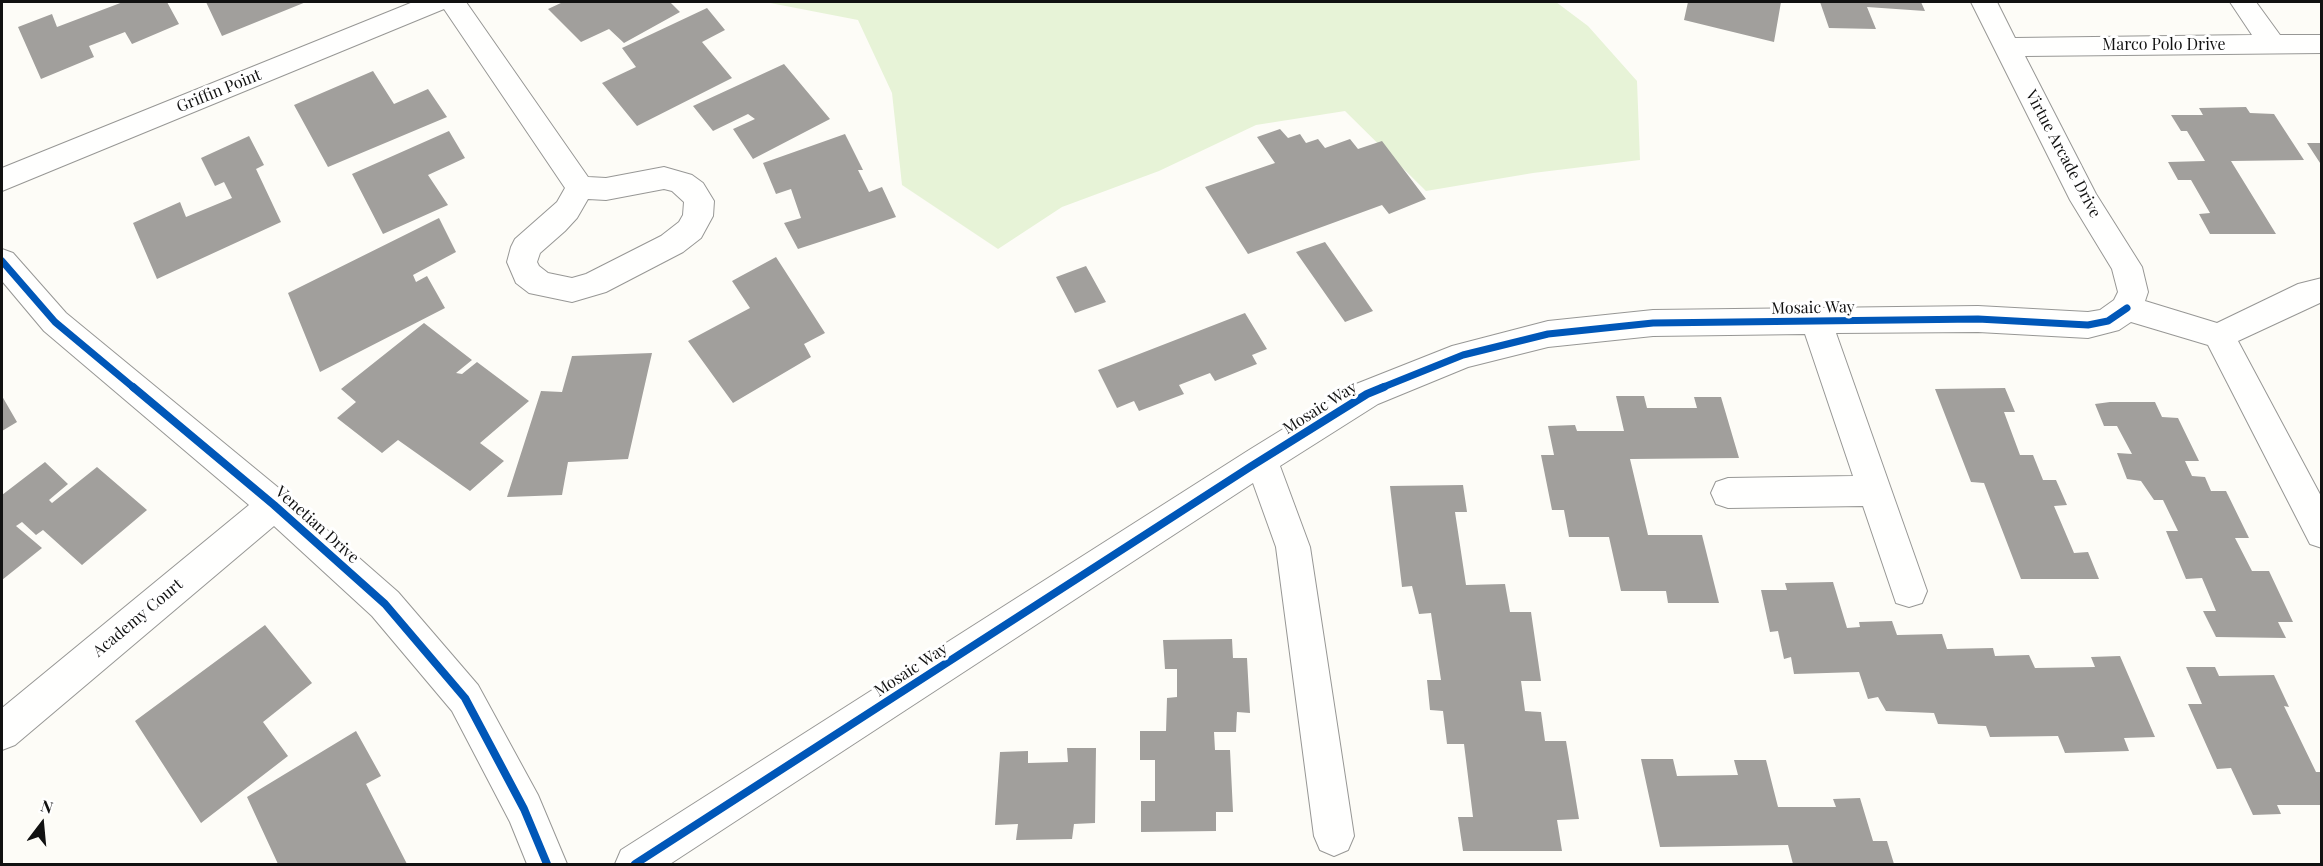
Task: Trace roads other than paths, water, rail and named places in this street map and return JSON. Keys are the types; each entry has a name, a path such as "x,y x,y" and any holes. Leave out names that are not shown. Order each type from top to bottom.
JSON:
{"street":[{"name":"Griffin Point","path":"2,180 436,2"},
{"path":"453,2 580,188"},
{"name":"Virtue Arcade Drive","path":"1984,2 2085,200 2127,267 2133,292 2127,308"},
{"path":"2244,2 2272,44"},
{"name":"Marco Polo Drive","path":"2007,47 2322,44"},
{"path":"664,178 682,183 693,191 699,201 698,216 690,230 672,244 595,283 572,290 540,284 527,274 522,262 526,247 567,210 580,188 606,189 664,178"},
{"name":"Venetian Drive","path":"2,261 55,322 274,505 385,604 465,698 524,809 547,864"},
{"path":"2127,308 2219,336 2309,293 2322,290"},
{"name":"Mosaic Way","path":"636,864 1261,460 1367,394 1462,355 1548,334 1653,323 1978,320 2088,325 2108,321 2127,308"},
{"path":"1816,321 1909,591"},
{"path":"2219,336 2322,533"},
{"path":"1261,460 1293,547 1334,836"},
{"path":"1728,493 1875,491"},
{"name":"Academy Court","path":"2,732 274,505"}]}
